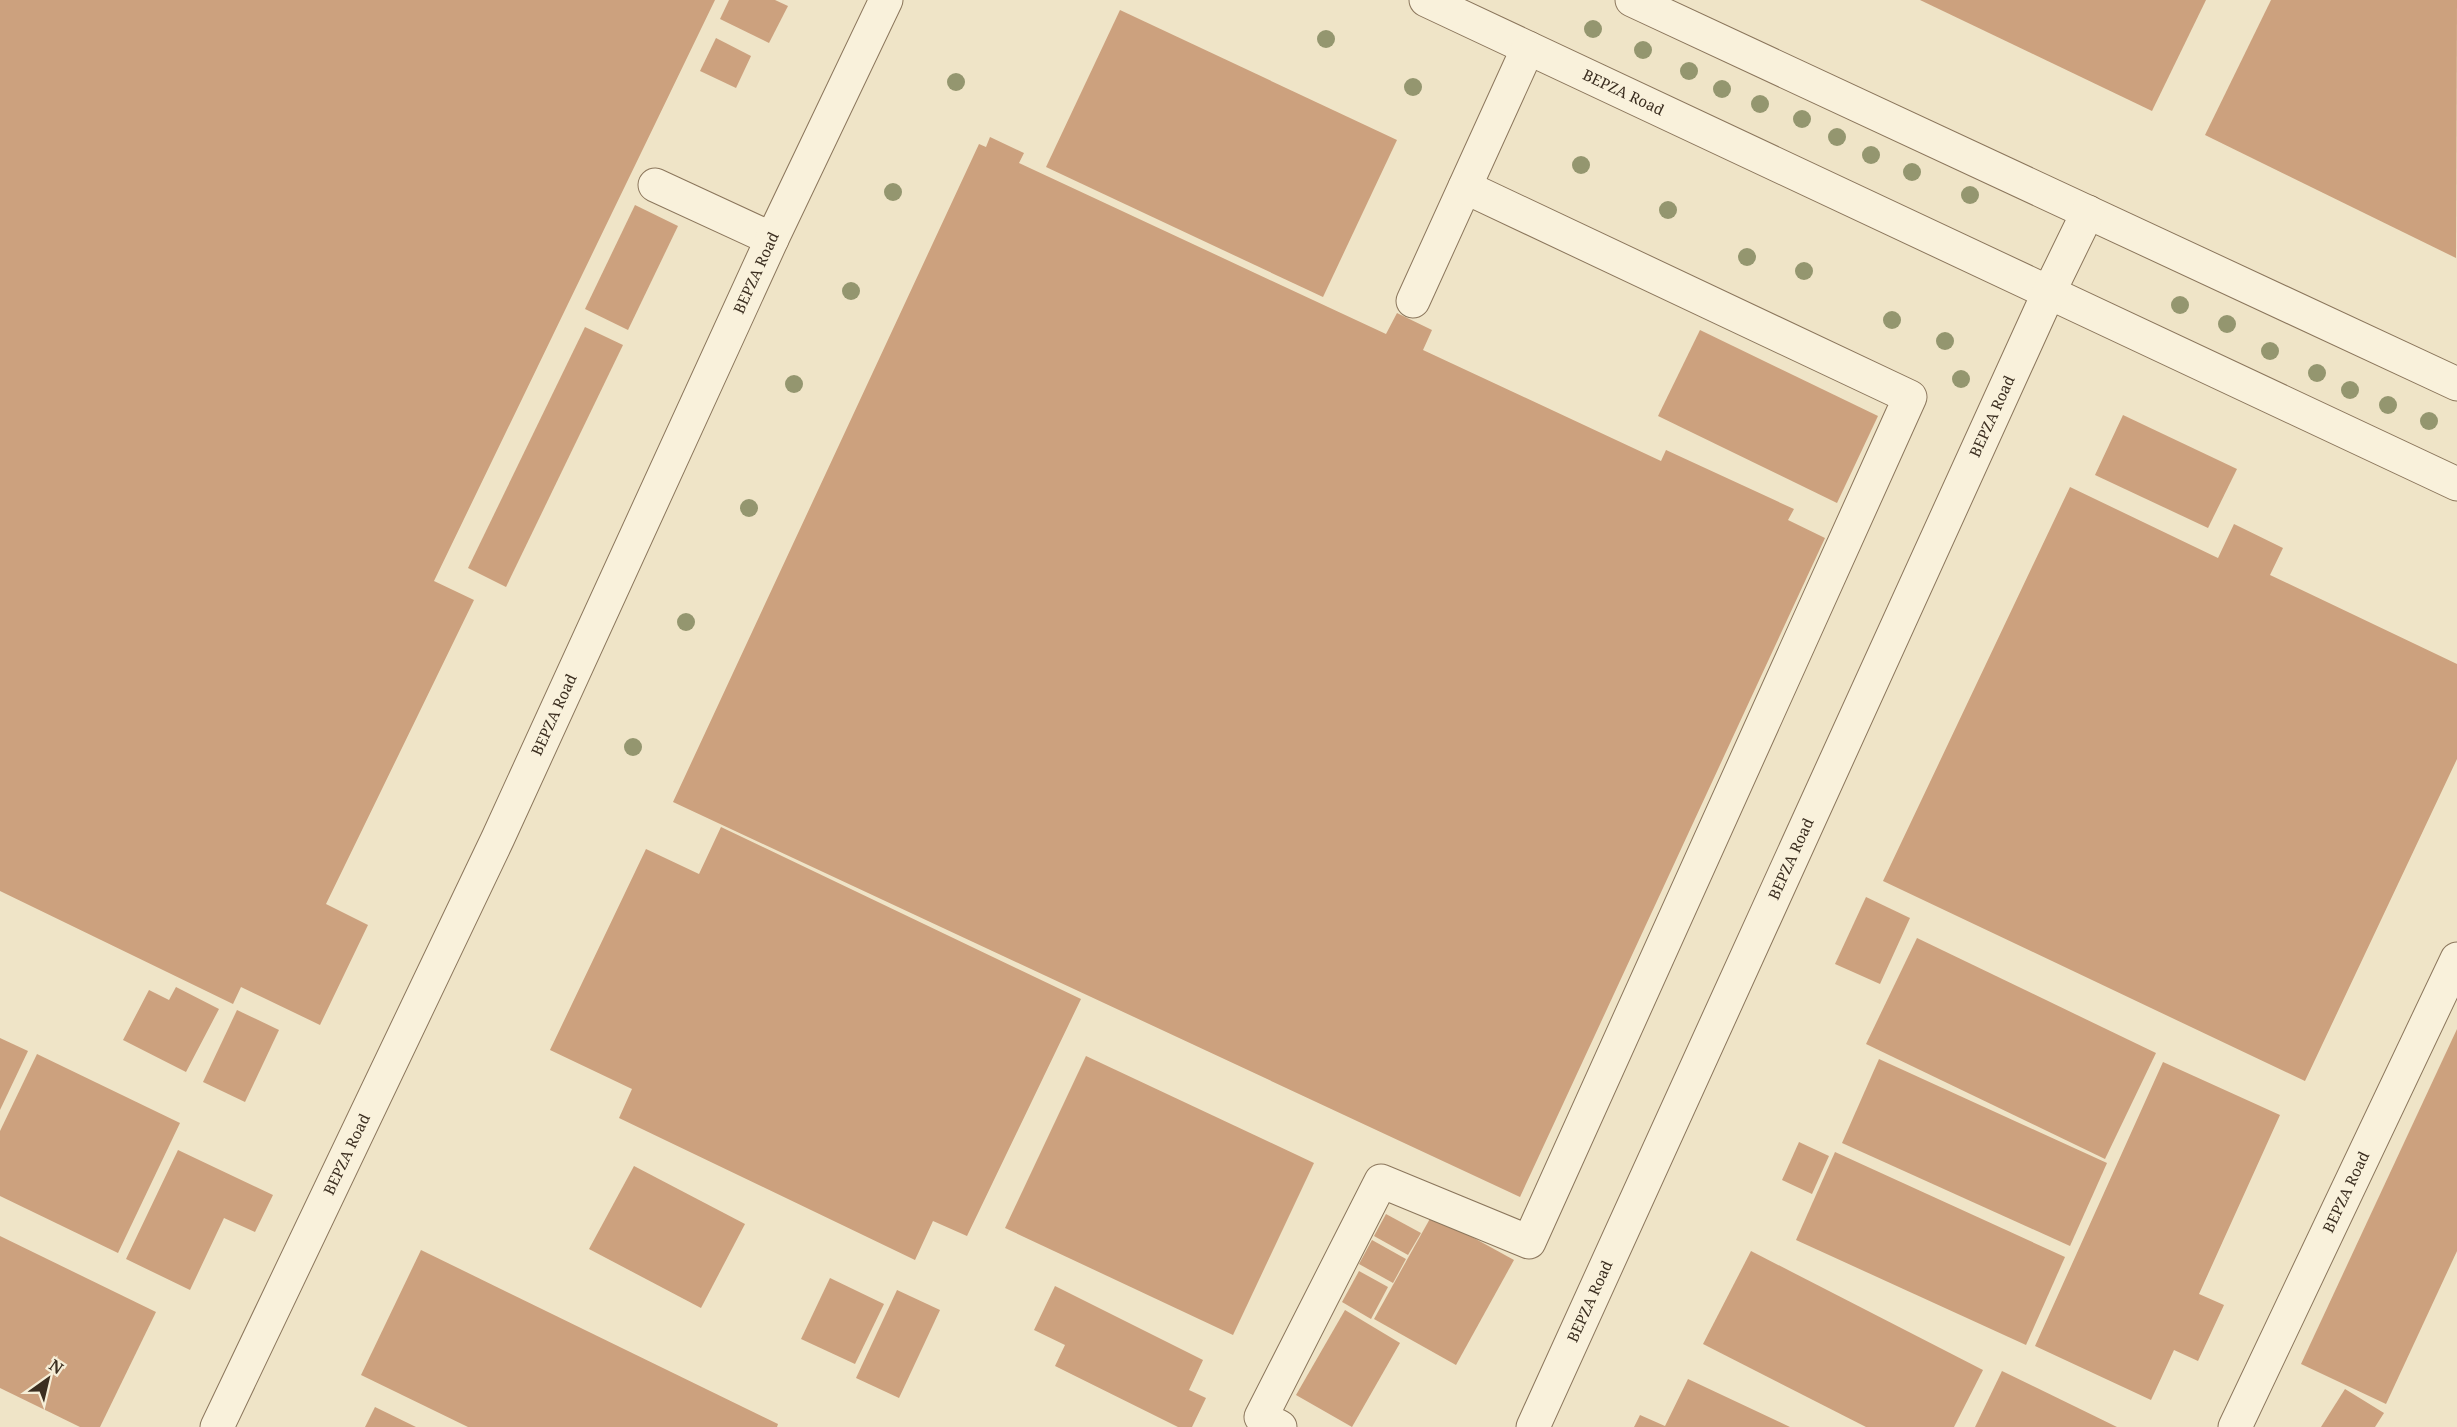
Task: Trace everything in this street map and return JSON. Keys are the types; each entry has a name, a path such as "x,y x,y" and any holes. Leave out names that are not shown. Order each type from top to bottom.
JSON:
{"lane":[{"name":"BEPZA Road","path":"217,1427 498,838 772,239 886,0"},
{"name":"BEPZA Road","path":"1426,0 2457,484"},
{"path":"1632,0 2457,384"},
{"path":"1413,302 1528,48"},
{"path":"655,185 772,239"},
{"path":"1280,1427 1261,1417 1381,1181 1529,1242 1910,397 1465,187"},
{"name":"BEPZA Road","path":"1533,1427 2049,292 2088,212"},
{"name":"BEPZA Road","path":"2235,1427 2457,959"}],"building":[{"path":"0,0 715,0 434,581 474,600 326,904 368,925 320,1025 241,987 233,1004 0,891"},
{"path":"729,0 775,0 788,6 769,43 720,19"},
{"path":"1920,0 2206,0 2152,111"},
{"path":"2271,0 2457,0 2456,258 2205,135"},
{"path":"1120,10 1397,140 1323,297 1046,167"},
{"path":"716,38 751,56 736,88 700,71"},
{"path":"990,137 1024,153 1019,163 1386,334 1397,313 1432,330 1423,350 1661,461 1666,450 1794,509 1788,520 1825,538 1520,1197 673,802 979,144 986,147"},
{"path":"635,205 678,226 628,330 585,309"},
{"path":"585,327 623,345 506,587 468,568"},
{"path":"1700,330 1878,416 1837,503 1658,416"},
{"path":"2123,415 2237,469 2208,528 2095,475"},
{"path":"2070,487 2218,558 2234,524 2283,548 2270,575 2457,664 2457,759 2305,1081 1883,881"},
{"path":"721,827 1081,999 967,1236 933,1221 915,1260 619,1118 632,1089 550,1050 646,849 699,874"},
{"path":"1866,897 1910,918 1880,984 1835,964"},
{"path":"1917,938 2156,1053 2105,1159 1866,1044"},
{"path":"176,987 219,1009 186,1072 123,1040 149,990 169,1000"},
{"path":"237,1010 279,1030 245,1102 203,1082"},
{"path":"2457,1029 2457,1251 2386,1404 2301,1364"},
{"path":"0,1038 28,1051 0,1110"},
{"path":"37,1054 180,1123 118,1253 0,1196 0,1131"},
{"path":"1086,1056 1314,1163 1233,1335 1005,1228"},
{"path":"1879,1059 2107,1163 2070,1246 1842,1143"},
{"path":"2163,1062 2280,1115 2199,1294 2224,1305 2198,1361 2174,1350 2151,1400 2035,1346"},
{"path":"1799,1142 1829,1156 1812,1194 1782,1180"},
{"path":"178,1150 273,1195 255,1232 224,1218 190,1290 126,1259"},
{"path":"1835,1152 2065,1257 2026,1345 1796,1240"},
{"path":"634,1166 745,1224 701,1308 589,1249"},
{"path":"1386,1214 1421,1233 1408,1255 1374,1236"},
{"path":"1432,1215 1514,1260 1456,1365 1374,1319"},
{"path":"0,1236 156,1312 100,1427 80,1427 0,1388"},
{"path":"1372,1240 1406,1259 1393,1283 1359,1264"},
{"path":"421,1250 778,1424 777,1427 468,1427 361,1375"},
{"path":"1751,1251 1983,1370 1954,1427 1866,1427 1703,1344"},
{"path":"1359,1271 1388,1287 1371,1319 1342,1302"},
{"path":"830,1278 884,1304 855,1364 801,1339"},
{"path":"1055,1286 1203,1360 1189,1390 1206,1398 1192,1427 1178,1427 1055,1366 1065,1345 1034,1330"},
{"path":"897,1290 940,1310 899,1398 856,1378"},
{"path":"1345,1310 1400,1343 1352,1427 1296,1395"},
{"path":"2002,1371 2117,1427 1975,1427"},
{"path":"1688,1379 1790,1427 1634,1427 1640,1415 1665,1426"},
{"path":"2345,1389 2384,1413 2375,1427 2321,1427"},
{"path":"375,1407 416,1427 365,1427"}]}
